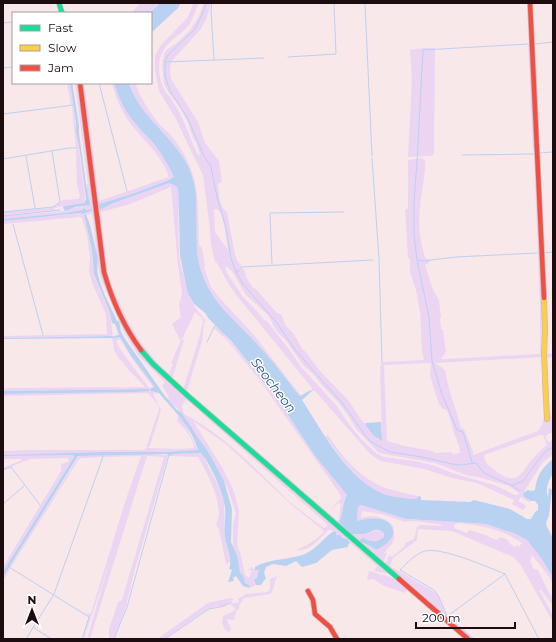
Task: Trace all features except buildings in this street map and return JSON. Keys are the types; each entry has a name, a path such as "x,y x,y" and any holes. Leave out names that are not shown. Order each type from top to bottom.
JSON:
{"street":[{"path":"530,3 547,418"},
{"path":"80,84 104,272 117,306 137,346 154,365 188,396 468,639"},
{"path":"308,591 313,600 315,614 330,627 337,639"}],"shaded area":[{"path":"140,3 160,3 151,12 133,12"},
{"path":"193,3 199,3 192,20 186,29 164,49 160,57 160,76 162,85 180,115 199,156 200,154 196,142 193,138 188,123 180,107 164,84 162,64 166,50 177,43 190,30 198,18 204,3 211,3 206,20 200,30 171,62 170,72 171,79 198,122 205,143 219,161 222,182 218,184 220,200 222,207 227,212 235,255 238,262 242,266 239,270 240,271 243,268 246,274 245,276 254,289 255,288 277,313 281,314 286,326 293,333 303,350 319,370 348,400 360,418 364,423 366,423 366,426 379,440 382,435 380,367 383,362 424,360 422,352 420,312 416,290 410,272 410,259 408,258 405,209 408,207 408,160 421,158 425,160 425,171 419,213 420,232 425,257 430,260 430,262 425,265 433,290 439,300 441,329 443,330 446,352 441,359 447,359 540,354 540,306 534,154 542,305 541,355 546,357 546,353 553,354 553,357 546,358 549,405 553,432 545,436 548,442 553,440 553,454 543,462 523,493 524,497 531,501 529,502 521,497 518,501 526,507 523,510 512,504 514,500 477,483 452,478 424,469 381,461 370,454 315,391 312,391 312,388 228,283 215,262 211,245 203,175 176,119 159,91 155,69 155,56 160,46 187,18","holes":["214,209 221,213 228,250 215,232","226,266 232,271 246,295 268,315 276,330 287,342 303,365 339,403 357,430 379,453 435,463 466,475 509,486 519,493 518,495 494,485 452,473 435,466 415,461 384,457 377,454 362,440 336,405 301,367 267,321 264,320 243,297 225,269","542,357 544,417 542,425 538,431 473,455 464,429 461,428 445,370 435,363","431,364 430,376 439,404 443,409 447,410 459,445 460,453 436,453 387,441 384,365","540,435 543,435 547,445 536,455 520,474 514,478 502,475 485,461 484,455"]},
{"path":"528,45 530,45 535,150 533,150"},
{"path":"435,48 434,153 432,156 408,157 412,78 410,50"},
{"path":"67,84 70,84 79,147 76,148 73,105 71,105"},
{"path":"75,84 78,84 102,274 108,292 136,347 389,574 374,571 377,566 375,564 342,536 336,535 335,531 332,530 328,530 310,547 296,550 304,547 314,540 324,532 323,530 293,506 226,444 193,421 222,467 233,489 239,510 237,545 241,555 245,575 249,578 252,570 247,571 252,567 255,570 259,570 257,578 254,582 256,585 250,588 249,585 245,583 240,572 237,555 233,546 233,524 236,514 228,489 209,453 181,412 168,400 169,397 162,386 165,382 138,355 123,330 100,276 92,213 84,216 92,250 95,278 110,313 113,338 120,337 131,356 154,386 152,392 159,393 153,394 161,410 150,446 147,448 194,448 190,437 177,421 178,416 184,421 198,450 3,455 3,451 23,450 144,450 159,409 158,405 148,393 3,396 3,394 136,392 148,389 3,391 3,389 9,388 145,387 120,360 114,350 112,336 3,338 3,336 107,334 106,314 92,283 89,271 90,257 87,235 82,218 3,224 3,221 82,213 89,210 84,208 82,210 65,213 3,219 3,216 65,211 67,209 85,206 89,203 86,185 88,184","holes":["120,339 153,387 149,388 120,349 116,341","185,400 188,401 328,525 324,528 290,502 227,443 213,432 184,414 182,406"]},
{"path":"81,84 83,84 86,94 99,201 169,177 157,154 124,114 112,84 114,84 128,113 136,125 158,149 174,177 132,194 99,204 100,210 111,204 169,183 176,186 178,189 180,263 190,296 196,304 194,306 206,321 204,322 202,341 187,391 338,521 341,504 339,503 331,509 341,498 340,494 259,379 228,341 214,328 216,326 252,365 273,392 315,456 347,495 344,500 342,517 370,532 380,530 384,533 384,537 381,539 363,544 374,547 376,550 390,540 392,530 391,525 379,519 357,521 358,507 361,505 406,519 486,524 516,534 527,540 553,577 553,586 550,578 532,555 530,561 534,569 537,569 553,598 553,606 541,590 539,590 553,615 553,622 520,564 513,557 452,531 418,529 417,540 393,558 390,566 437,594 447,617 473,639 471,639 385,565 389,555 392,557 405,546 405,543 414,539 417,527 420,525 442,526 440,524 412,521 405,522 382,514 362,511 361,518 374,516 383,518 393,526 394,538 384,553 387,553 383,563 183,390 203,321 202,318 195,312 182,339 180,340 172,324 181,317 179,305 182,294 171,187 130,204 101,212 107,271 113,289 139,340 155,360 169,374 173,364 171,363 181,340 184,340 172,379 140,345 124,319 106,275","holes":["458,523 500,531 522,543 519,547 517,545 515,547 510,544 508,540 501,537 497,540 469,530 467,533 454,528 454,525"]},
{"path":"129,84 135,84 142,99 160,125 169,133 187,160 196,186 198,199 199,245 202,248 204,268 211,287 254,335 301,396 266,354 221,306 206,283 197,253 196,194 191,174 185,160 146,113 133,94"},
{"path":"79,149 85,197 84,203 63,208 62,206 55,208 54,210 3,215 3,212 52,208 63,200 78,199 80,196 77,186 76,150"},
{"path":"328,435 340,452 361,474 389,489 419,496 417,499 385,495 375,490 359,478 344,462 325,436"},
{"path":"148,454 168,455 135,569 126,606 114,639 109,639 109,629 118,602 122,600 164,457 147,456 90,639 87,639 109,563 83,639 89,616 75,607 87,614 91,613 125,502 141,456 104,456 79,459 10,567 3,581 3,577 79,456"},
{"path":"172,454 202,454 219,487 224,502 225,533 230,562 226,564 219,529 216,525 219,509 214,490 206,472 198,457 171,456"},
{"path":"73,455 74,457 3,572 3,567 61,471 61,464 68,462 69,459 30,459 3,470 3,468 22,460 3,459 3,456"},
{"path":"369,571 393,578 407,590 405,593 385,586 374,579 367,580"},
{"path":"277,576 273,590 270,594 244,598 239,606 239,609 236,611 234,620 227,619 231,629 229,632 225,630 222,623 223,616 236,609 230,604 239,602 238,599 246,594 268,592 270,589 270,579"},
{"path":"230,598 234,599 224,606 217,606 206,610 164,639 157,639 208,603"}],"water":[{"path":"160,3 181,3 178,8 152,32 151,12"},
{"path":"70,84 72,84 73,88 90,205 75,207 65,211 63,208 65,206 84,203 86,199"},
{"name":"Seocheon","path":"114,84 129,84 139,104 185,160 193,179 196,194 197,253 200,269 212,294 228,315 275,364 300,396 311,390 312,391 302,400 338,454 360,479 372,488 386,495 416,499 419,496 421,497 421,500 470,502 474,500 510,509 527,519 531,519 538,510 538,505 535,501 531,501 524,497 523,493 528,490 535,490 540,473 553,459 553,474 547,489 548,497 549,488 552,490 549,515 546,523 553,538 553,577 527,540 516,534 486,524 406,519 361,505 358,507 357,521 366,519 383,520 391,525 393,530 390,540 376,550 359,540 364,538 369,541 376,541 384,537 384,533 380,530 375,530 364,534 351,534 339,522 347,495 315,456 273,392 232,342 192,301 188,294 180,256 178,189 176,186 169,183 111,204 100,210 98,208 99,204 132,194 174,177 155,145 136,125 120,99"},
{"path":"84,208 87,210 92,210 83,214 80,213 3,221 3,219 65,213 82,210"},
{"path":"84,215 86,215 90,224 97,254 97,272 99,281 117,321 119,321 121,332 165,396 177,410 181,412 209,453 224,481 232,509 231,542 237,555 240,572 243,575 245,583 249,585 250,588 243,586 236,576 233,578 234,581 228,582 232,570 229,569 230,557 225,536 224,501 212,471 201,453 173,454 171,456 166,454 78,456 3,577 3,572 74,457 73,455 3,455 198,450 187,426 182,419 159,393 151,391 150,389 154,386 131,356 120,337 113,338 114,336 119,335 115,324 112,323 110,313 94,274 92,250"},
{"path":"113,336 113,338 3,339 3,338"},
{"path":"149,389 149,391 136,392 3,394 3,391"},
{"path":"381,422 382,441 374,436 366,426 366,423"},
{"path":"334,531 336,532 336,535 340,535 347,539 350,543 348,547 332,550 316,563 302,567 296,561 286,566 273,564 266,567 264,573 266,578 261,585 256,585 254,580 257,578 259,570 255,570 255,567 267,562 305,554"}],"waterway":[{"path":"206,3 195,29 168,55 165,62 165,76 170,91 188,119 203,154 211,167 217,197 226,228 231,258 236,272 243,284 277,323 296,351 343,404 371,442 390,452 452,464 460,465 476,463 483,472 511,485 520,491"},
{"path":"212,3 211,10 214,60"},
{"path":"288,57 336,54 334,3"},
{"path":"365,3 372,156"},
{"path":"3,23 12,22"},
{"path":"535,44 553,42"},
{"path":"472,462 463,432 457,430 442,394 432,361 429,317 417,260 414,234 414,200 423,50 528,44"},
{"path":"166,62 264,58"},
{"path":"3,68 12,67"},
{"path":"99,84 127,191"},
{"path":"3,114 74,105"},
{"path":"3,159 69,148 79,148"},
{"path":"3,212 53,207 60,202 52,151"},
{"path":"539,153 553,152"},
{"path":"462,155 535,154"},
{"path":"26,156 35,208"},
{"path":"372,158 379,259 382,363"},
{"path":"3,216 60,210"},
{"path":"272,264 270,213 344,212"},
{"path":"13,224 43,335"},
{"path":"543,253 553,252"},
{"path":"418,260 423,261 456,257 537,253"},
{"path":"236,272 242,267 373,260"},
{"path":"207,342 216,325"},
{"path":"542,347 542,355"},
{"path":"513,485 523,481 546,451 553,447"},
{"path":"26,639 54,594 104,454"},
{"path":"114,639 127,607 169,455"},
{"path":"3,470 11,467 40,505"},
{"path":"3,504 24,486"},
{"path":"474,639 447,616 439,597 434,590 400,570 421,552 443,552 465,558 505,574 539,639"},
{"path":"9,567 89,617 82,639"},
{"path":"449,615 505,574"},
{"path":"165,639 209,609 224,606 232,602"},
{"path":"34,628 52,639"}],"traffic: fast":[{"path":"59,3 62,12"},
{"path":"141,350 153,364 188,396 399,579"}],"traffic: slow":[{"path":"544,298 544,355 547,419"}],"traffic: jam":[{"path":"530,3 544,298"},
{"path":"80,84 104,272 119,313 141,350"},
{"path":"399,579 468,639"},
{"path":"308,591 313,600 315,614 330,627 337,639"}]}
